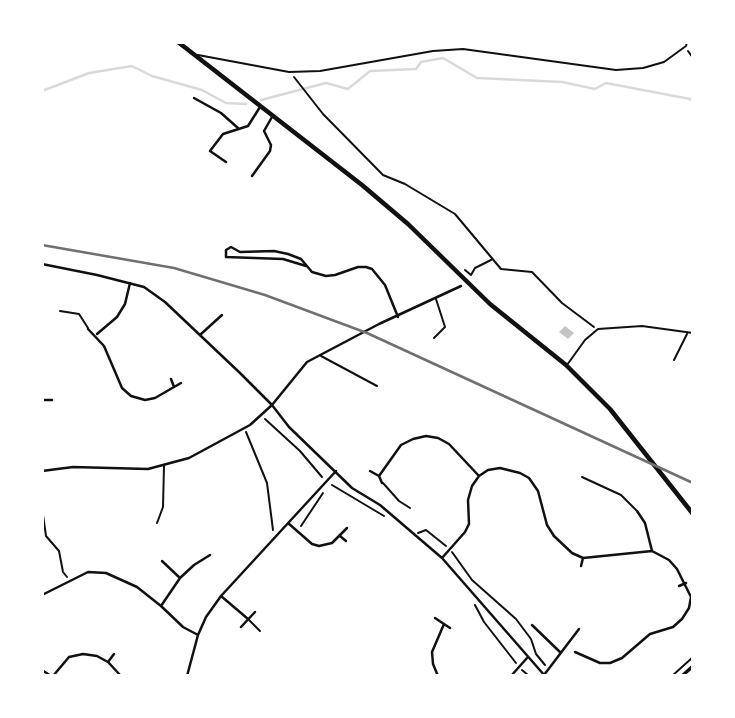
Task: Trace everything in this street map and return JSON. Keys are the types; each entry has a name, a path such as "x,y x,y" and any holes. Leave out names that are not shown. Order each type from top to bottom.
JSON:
{"main road":[{"path":"178,42 372,193 490,304 566,365 610,409 693,514"}],"street":[{"path":"194,98 221,113 238,128"},
{"path":"226,162 210,151 223,134 248,127 260,107"},
{"path":"252,176 270,151 271,145 264,131 272,117"},
{"path":"306,266 283,259 226,257 226,250 231,247 240,252 274,251 289,254 301,259 312,272 326,276 358,267 372,269 385,285 398,317"},
{"path":"42,264 130,283 144,287 158,296 201,334 272,405 289,427 352,488 380,505 442,558 545,676 579,629"},
{"path":"96,335 117,317 125,304 130,283"},
{"path":"42,471 74,467 148,470 189,458 244,428 260,415 272,405 307,362 379,324 461,286"},
{"path":"201,334 222,315"},
{"path":"88,329 104,346 122,388 131,396 145,400 155,398 181,383"},
{"path":"171,379 173,387"},
{"path":"42,400 52,400"},
{"path":"379,476 401,445 426,436 449,444 479,476"},
{"path":"442,558 469,524 469,492 479,476 488,470 500,468 529,478 538,491 547,525 554,536 561,545 583,558 652,551 669,560 686,583 691,597 689,608 682,619 673,627 650,634 622,658 610,663 600,663 575,652"},
{"path":"187,676 198,635 206,617 221,596 336,471"},
{"path":"370,471 379,476 382,483"},
{"path":"637,511 645,523 652,551"},
{"path":"288,523 312,544 319,546 332,543 347,527"},
{"path":"340,536 346,541"},
{"path":"161,606 180,578 210,555"},
{"path":"582,566 583,558"},
{"path":"163,561 180,578"},
{"path":"42,595 88,572 106,573 137,587 183,627 198,635"},
{"path":"679,586 686,583"},
{"path":"221,596 248,619"},
{"path":"241,627 255,612"},
{"path":"435,618 450,628"},
{"path":"438,676 432,652 444,624"},
{"path":"532,625 561,653"},
{"path":"42,670 52,676 69,657 83,654 97,656 108,662 121,676"},
{"path":"108,662 114,654"},
{"path":"511,676 527,658"},
{"path":"682,676 693,666"}],"lane":[{"path":"193,55 289,72 320,71 433,51 463,49 616,69 643,68 664,62 686,47 687,42"},
{"path":"433,338 445,327 436,298"},
{"path":"60,311 79,314 88,329"},
{"path":"566,365 585,340 598,329 642,326 693,333"},
{"path":"674,360 688,333"},
{"path":"320,355 377,386"},
{"path":"157,523 163,507 164,465"},
{"path":"582,477 621,495 637,511"},
{"path":"382,483 399,501 410,508"},
{"path":"248,619 260,631"}],"path":[{"path":"686,47 693,58"},
{"path":"289,72 323,114 383,175 405,184 455,214 501,269 532,272 562,303 598,329"},
{"path":"461,275 465,270 471,275 475,268 492,260"},
{"path":"260,415 300,451 326,482 391,520"},
{"path":"244,428 267,483 271,527 276,536"},
{"path":"297,531 325,491"},
{"path":"42,508 46,536 59,551 63,572 70,582"},
{"path":"415,534 426,530 450,550 472,580 516,619 548,669"},
{"path":"479,600 475,606 484,622 529,676"},
{"path":"672,676 693,657"}],"building":[{"path":"565,326 574,333 568,339 559,332"}],"waterway":[{"path":"261,100 326,83 348,89 370,71 416,69 421,62 443,58 477,78 562,82 595,89 606,83 690,99 693,102"},
{"path":"42,91 89,73 132,66 152,76 202,90 226,103 246,104"}],"railway":[{"path":"42,245 174,268 265,295 367,333 693,483"}]}
